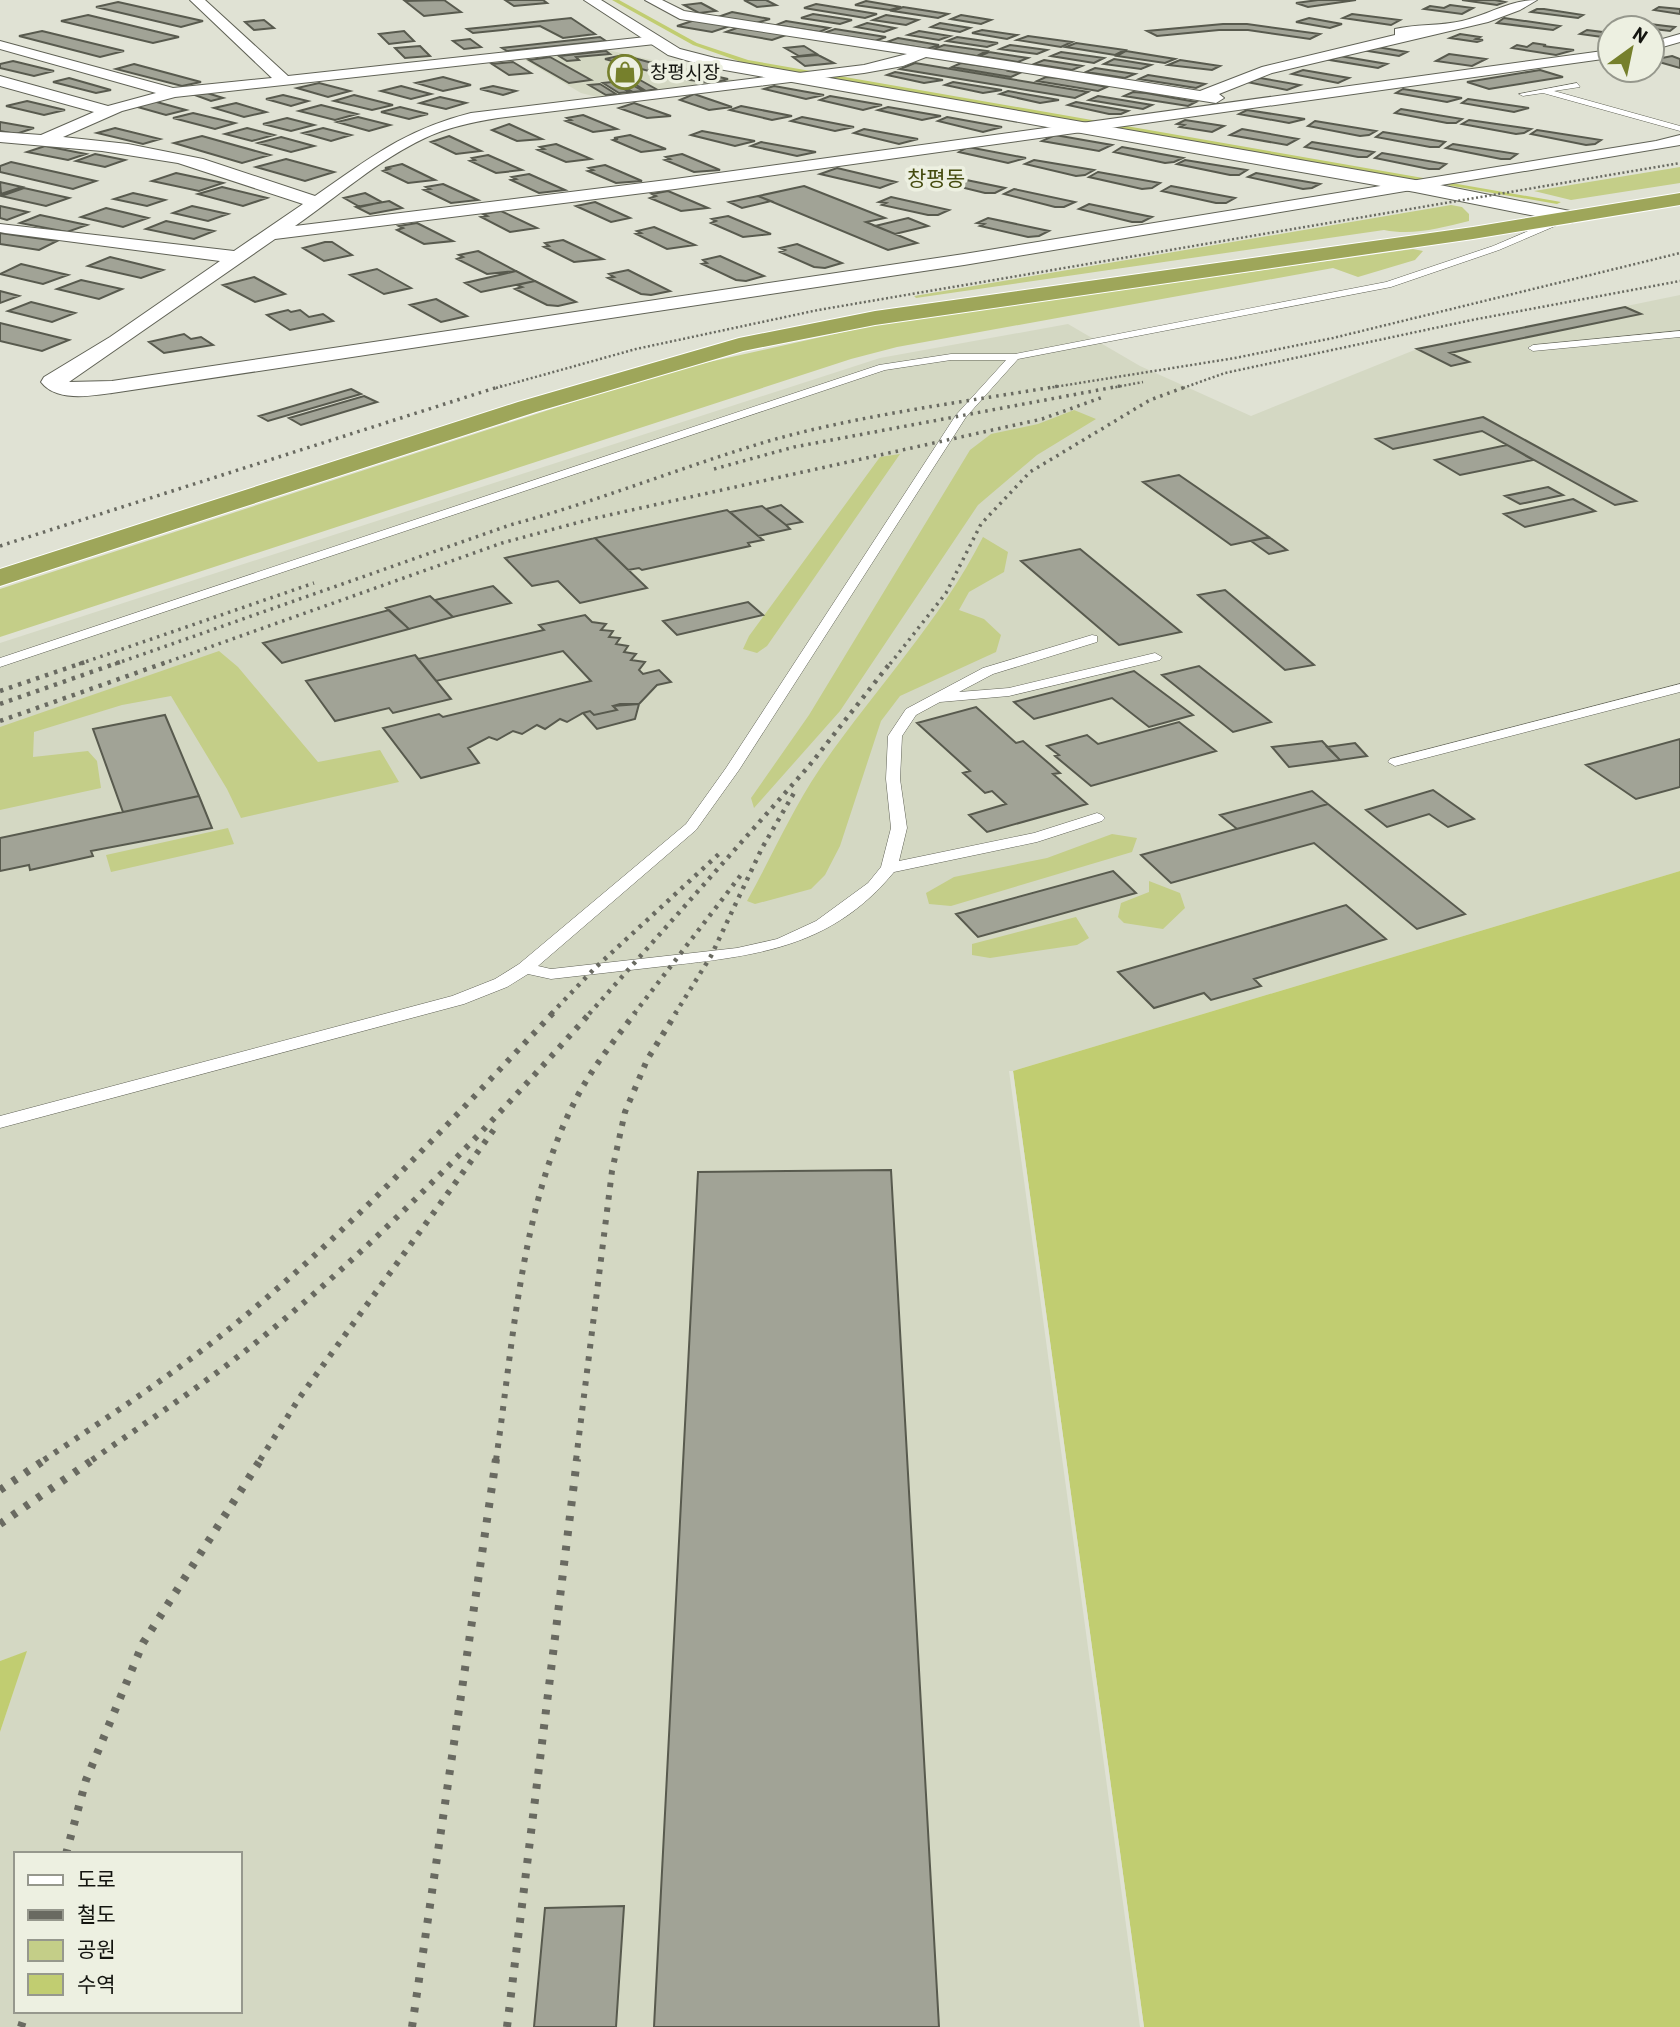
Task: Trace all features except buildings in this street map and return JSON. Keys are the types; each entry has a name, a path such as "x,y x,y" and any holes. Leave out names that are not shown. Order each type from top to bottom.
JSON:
{"highway":[{"path":"0,578 527,407 739,345 875,318 1680,199"}],"street":[{"path":"197,0 285,81"},
{"path":"591,0 674,52 713,63 1078,127 1432,183 1570,217"},
{"path":"652,0 680,15 1247,104"},
{"path":"1203,95 1267,70 1494,16 1530,0"},
{"path":"1333,38 1367,33 1423,32"},
{"path":"11,154 110,111 173,93 654,40"},
{"path":"0,45 173,93"},
{"path":"922,54 898,63 451,123 416,135 316,201 117,341 52,382 59,387 112,387 575,319 1432,183 1680,140"},
{"path":"268,235 675,184 1596,56"},
{"path":"0,80 110,111"},
{"path":"0,137 97,144 165,155 242,176 316,201"},
{"path":"5,228 236,257"}],"lane":[{"path":"1524,94 1577,85"},
{"path":"1545,91 1680,129"},
{"path":"0,663 883,367 951,357 1015,357 1388,285 1496,248 1570,217"},
{"path":"1533,348 1680,334"},
{"path":"0,1122 458,1000 502,982 525,968 691,827 732,770 962,415 984,387 1015,357"},
{"path":"525,968 551,974 737,953 782,943 822,925 874,886 889,868 899,828 893,779 895,736 911,712 930,699 988,671 1091,639"},
{"path":"930,699 1009,692 1155,657"},
{"path":"1395,762 1680,688"},
{"path":"889,868 1037,837 1097,818"}],"shaded area":[{"name":"창평시장","path":"603,49 735,80 601,98 581,93 525,60"},
{"path":"1680,295 1680,871 1013,1071 1144,2027 0,2027 0,1732 26,1652 0,1661 0,643 880,358 1068,324 1140,366 1251,416 1417,349"}],"green space":[{"path":"1680,167 1680,183 1571,200 1534,191"},
{"path":"1451,205 1462,207 1469,214 1469,221 1426,230 1384,230 916,298 914,296"},
{"path":"1413,249 1423,251 1415,260 1358,277 1333,268 897,347 851,359 0,637 0,589 622,386 700,364 879,324"},
{"path":"1074,410 1096,419 1037,455 978,505 840,711 754,808 751,798 809,715 970,450 991,434 1038,424"},
{"path":"900,454 767,646 757,653 743,649 749,636 880,457"},
{"path":"983,537 1008,552 1004,572 969,592 959,610 984,619 1001,635 996,652 900,696 881,721 840,846 825,875 811,889 755,904 747,901 809,785 947,598"},
{"path":"219,651 238,667 318,762 380,750 399,782 241,818 227,789 171,696 122,705 34,732 33,757 88,751 97,761 101,788 0,810 0,727"},
{"path":"228,828 234,844 111,872 106,855"},
{"path":"1112,834 1137,838 1132,852 951,906 929,904 926,893 954,877 1047,858"},
{"path":"1149,881 1180,893 1185,908 1163,929 1124,923 1118,917 1121,903 1149,892"},
{"path":"1076,917 1089,938 1077,945 990,958 972,955 972,944"}],"water":[{"path":"1680,871 1680,2027 1144,2027 1013,1071"},
{"path":"27,1651 0,1732 0,1661"}],"pier":[{"path":"1009,1071 1013,1071 1144,2027 1140,2027"}],"waterway":[{"path":"615,0 695,44 747,62 1557,202"}],"railway":[{"path":"496,388 636,349 818,310 1680,163"},
{"path":"1048,388 1235,358 1333,338 1680,253"},
{"path":"1183,388 1225,373 1472,320 1680,281"},
{"path":"1111,388 1143,382"},
{"path":"0,546 501,386"},
{"path":"115,664 510,525 772,440 879,416 1059,386"},
{"path":"714,469 794,447 1120,386"},
{"path":"890,664 946,593 981,524 1030,472 1150,400 1188,386"},
{"path":"162,664 502,543 591,519 1042,419 1103,397"},
{"path":"79,664 314,583"},
{"path":"0,691 85,662"},
{"path":"0,704 120,662"},
{"path":"0,721 167,662"},
{"path":"589,1014 809,766 891,662"},
{"path":"675,1014 711,956 762,848 794,793"},
{"path":"551,1014 595,968 721,852"},
{"path":"634,1014 744,871"},
{"path":"44,1460 188,1361 277,1289 399,1174 553,1013"},
{"path":"92,1460 239,1356 347,1264 472,1141 590,1013"},
{"path":"496,1460 514,1323 542,1185 557,1142 581,1089 635,1013"},
{"path":"576,1460 612,1171 625,1112 647,1060 676,1013"},
{"path":"260,1460 300,1397 498,1124"},
{"path":"0,1490 46,1459"},
{"path":"0,1524 94,1459"},
{"path":"67,1852 86,1780 143,1643 261,1459"},
{"path":"412,2027 496,1459"},
{"path":"507,2027 577,1459"},
{"path":"21,2027 25,2013"}],"place":[{"name":"창평시장","path":"625,72"}],"district":[{"name":"창평동","path":"936,179"}]}
